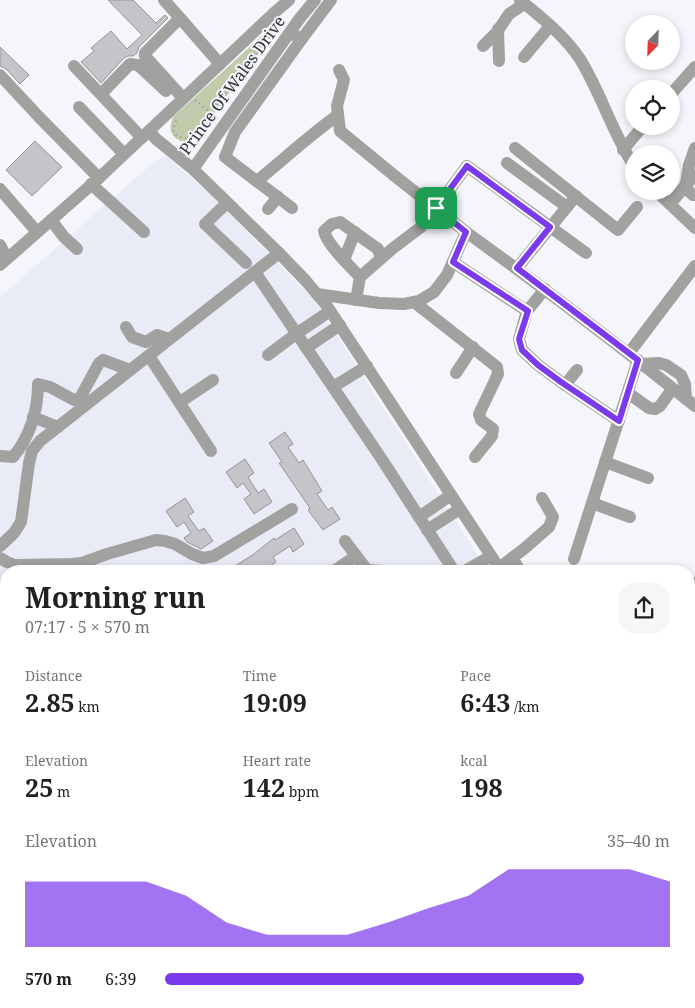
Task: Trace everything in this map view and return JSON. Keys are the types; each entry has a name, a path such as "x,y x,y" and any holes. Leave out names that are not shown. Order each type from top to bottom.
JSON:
{"street":[{"path":"164,0 220,64"},
{"name":"Prince Of Wales Drive","path":"4,262 146,134 186,101 220,64 289,0"},
{"path":"296,0 300,18"},
{"name":"Prince Of Wales Drive","path":"146,134 156,139 193,170 300,18 315,0"},
{"path":"292,208 225,157 235,132 331,0"},
{"path":"483,46 523,1 564,38 580,58 625,153"},
{"path":"180,18 144,56 186,101"},
{"path":"524,57 550,26"},
{"path":"498,29 498,61"},
{"path":"291,32 302,40"},
{"path":"101,94 130,64 138,64 186,101"},
{"path":"74,66 101,94 146,134"},
{"path":"680,84 695,66"},
{"path":"339,70 344,80 337,106 340,131 466,232 545,289 691,402"},
{"path":"0,75 95,181 144,232"},
{"path":"79,107 124,154"},
{"path":"257,181 338,115"},
{"path":"623,150 636,135"},
{"path":"515,148 618,230 638,207"},
{"path":"695,148 689,165 688,182 692,195 695,196"},
{"path":"507,163 567,207"},
{"path":"436,208 467,166 586,253"},
{"path":"193,170 279,253 317,294 340,325 496,565"},
{"path":"670,204 688,182"},
{"path":"0,189 37,232"},
{"path":"517,268 576,196"},
{"path":"268,209 278,197"},
{"path":"666,200 695,228"},
{"path":"227,202 205,224 246,263"},
{"path":"51,220 64,237 77,249"},
{"path":"360,277 325,237 324,231 332,224 340,222 355,232 378,248 382,258"},
{"path":"356,300 360,277 421,227"},
{"path":"344,260 355,232"},
{"path":"317,294 379,303 404,304 419,301 434,292 447,275 466,232"},
{"path":"0,245 4,262"},
{"path":"0,546 14,533 21,522 29,463 32,451 40,441 279,253"},
{"path":"453,262 528,311"},
{"path":"579,557 592,503 637,359 691,280 695,266"},
{"path":"255,272 381,458 450,565"},
{"path":"545,289 528,311 519,339 522,350 538,365 565,385 619,421"},
{"path":"414,302 497,367 498,374 479,414 481,420 493,429 492,436 475,457"},
{"path":"268,355 330,311"},
{"path":"306,348 340,325"},
{"path":"126,327 132,337 146,342 157,335 170,339"},
{"path":"456,373 473,347"},
{"path":"149,356 211,451"},
{"path":"637,359 666,365 681,375 686,384 691,402"},
{"path":"0,456 13,457 22,446 33,417 38,395 38,384 50,387 74,400 80,398 99,363 103,360 130,370"},
{"path":"332,387 367,366"},
{"path":"565,385 577,370"},
{"path":"180,402 213,380"},
{"path":"628,392 649,408 655,409 660,406 670,392 676,390"},
{"path":"33,417 58,427"},
{"path":"605,462 648,478"},
{"path":"419,517 451,495"},
{"path":"504,565 548,527 553,517 542,498"},
{"path":"592,503 630,517"},
{"path":"427,530 460,508"},
{"path":"0,558 15,565 82,563 156,540 174,544 203,558 214,556 292,509"},
{"path":"345,541 363,565"},
{"path":"343,565 356,556"},
{"path":"475,565 491,556"},
{"path":"512,558 516,565"}],"path":[{"path":"179,116 173,130 176,135 184,138 195,133 276,28 245,56"},
{"path":"186,101 210,113 226,124"}],"shaded area":[{"path":"166,156 210,194 315,301 484,565 0,565 0,297 156,160"}],"green space":[{"path":"276,23 279,26 197,136 185,141 175,138 171,129 174,116"}],"building":[{"path":"108,0 133,0 156,23 165,15 168,18 139,47 137,53 124,58 101,83 81,62 94,51 91,48 111,31 127,49 142,35"},
{"path":"0,47 29,75 20,84 6,69 0,66"},
{"path":"35,141 62,167 32,196 6,170"},
{"path":"285,432 293,444 288,447 299,463 303,460 322,491 317,494 328,510 332,507 340,519 323,530 308,510 310,508 279,463 282,462 269,443"},
{"path":"245,459 254,473 248,477 258,493 264,489 272,502 254,514 244,499 251,494 243,483 237,488 226,472"},
{"path":"185,498 194,512 188,516 199,531 204,528 213,541 201,549 187,542 184,538 191,533 184,522 177,527 166,511"},
{"path":"294,528 304,544 293,552 290,546 273,557 276,562 272,565 237,565 274,538 275,540"}],"route":[{"path":"467,166 550,227 517,268 638,360 619,421 561,382 522,350 519,339 528,311 453,262 466,232 436,208 467,166"}]}
